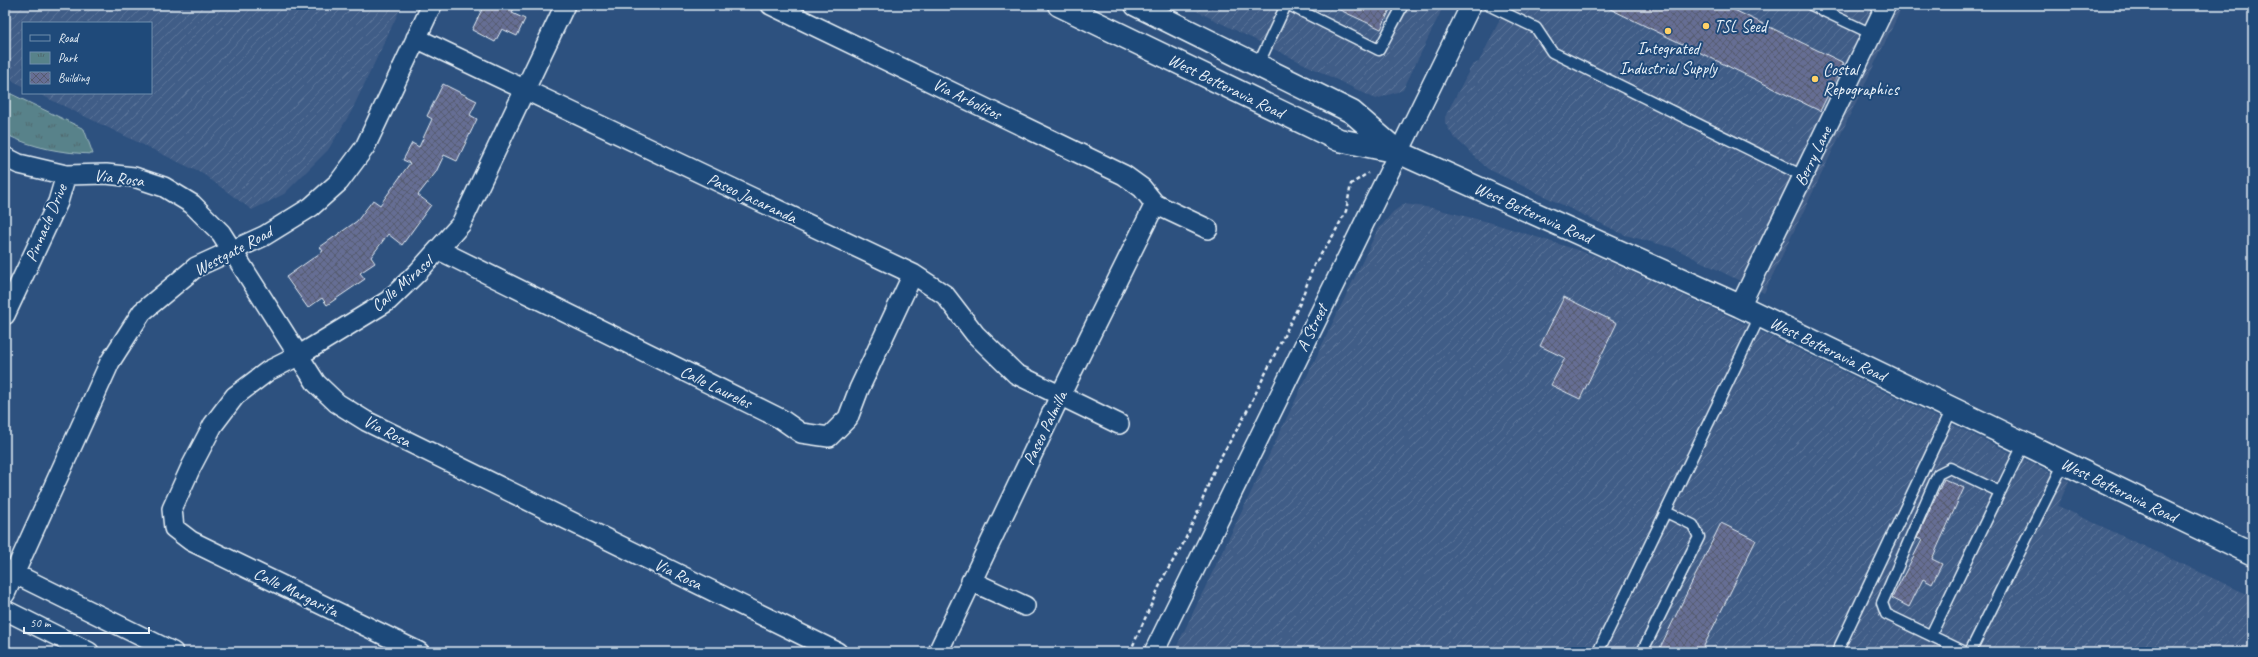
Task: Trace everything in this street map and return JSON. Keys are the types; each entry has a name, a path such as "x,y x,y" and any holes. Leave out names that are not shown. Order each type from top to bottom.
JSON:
{"street":[{"name":"Westgate Road","path":"5,594 10,571 110,362 142,312 196,267 264,236 311,207 339,182 365,147 391,97 432,5"},
{"name":"Calle Mirasol","path":"174,528 172,509 191,467 213,425 235,396 268,371 298,356 388,301 439,250 461,224 565,5"},
{"name":"Via Arbolitos","path":"771,5 1124,175 1142,188 1155,204"},
{"name":"West Betteravia Road","path":"1059,5 1339,140 1398,152 1740,306 2253,554"},
{"name":"West Betteravia Road","path":"1136,5 1352,112 1398,152"},
{"name":"A Street","path":"1154,652 1471,5"},
{"name":"Berry Lane","path":"1740,306 1886,5"},
{"name":"Paseo Jacaranda","path":"416,38 524,91 913,274 945,295 975,334 1016,374 1119,424"},
{"name":"Via Rosa","path":"5,157 19,164 66,175 106,174 134,177 164,187 192,204 221,233 316,383 337,403 366,421 837,652"},
{"name":"Pinnacle Drive","path":"5,315 58,202 66,175"},
{"path":"1155,204 1208,229"},
{"name":"Paseo Palmilla","path":"938,652 1060,396 1155,204"},
{"name":"Calle Laureles","path":"439,250 781,419 801,433 829,437 848,418 859,389 913,274"},
{"name":"Calle Margarita","path":"174,528 191,541 419,652"},
{"path":"10,571 172,652"},
{"path":"971,581 1025,606"},
{"path":"5,610 89,652"}],"lane":[{"path":"1258,65 1288,5 1379,50 1403,5"},
{"path":"1488,5 1536,28 1552,52 1803,176"},
{"path":"1810,5 1872,34"},
{"path":"1598,652 1760,316"},
{"path":"1837,652 1952,409"},
{"path":"1931,635 2024,444"},
{"path":"1970,652 2064,463"},
{"path":"1965,652 1886,614 1882,603 1938,474 1950,468 2000,492"},
{"path":"1642,652 1699,537 1693,525 1666,512"}],"path":[{"path":"1130,652 1164,576 1194,520 1216,465 1242,421 1300,303 1314,265 1334,234 1346,211 1351,184 1369,172"}],"shaded area":[{"path":"5,5 402,5 351,112 328,150 284,194 252,210 203,174 39,94 152,94 152,22 22,22 22,86 5,77"},
{"path":"1184,5 1444,5 1403,90 1376,99"},
{"path":"1507,5 1903,5 1764,293 1674,248 1625,235 1488,169 1453,136 1445,123 1445,117 1472,65 1479,62"},
{"path":"1404,204 1432,208 1492,223 1599,257 1726,315 2069,481 2058,506 2253,597 2253,652 1174,652 1377,231 1393,212"}],"green space":[{"path":"5,91 84,129 93,154 48,149 26,143 5,134"}],"building":[{"path":"484,5 515,5 512,13 525,19 517,36 502,29 495,42 472,30"},
{"path":"1329,5 1392,5 1381,29"},
{"path":"1602,5 1724,5 1844,63 1820,111"},
{"path":"443,84 477,101 470,115 477,119 457,161 444,155 436,172 418,195 431,205 402,245 388,234 371,257 375,263 360,273 365,279 327,305 322,298 308,308 286,277 323,251 320,247 357,221 373,200 380,205 410,163 403,160 412,143 419,147 432,119 427,116"},
{"path":"1564,297 1617,323 1580,399 1551,385 1565,358 1540,346"},
{"path":"1944,479 1964,488 1932,559 1942,564 1932,584 1923,579 1909,607 1892,598 1922,540 1917,538"},
{"path":"1721,523 1756,540 1701,652 1658,652"}],"place":[{"name":"TSL Seed","path":"1706,26"},
{"name":"Integrated Industrial Supply","path":"1668,31"},
{"name":"Costal Repographics","path":"1815,79"}]}
